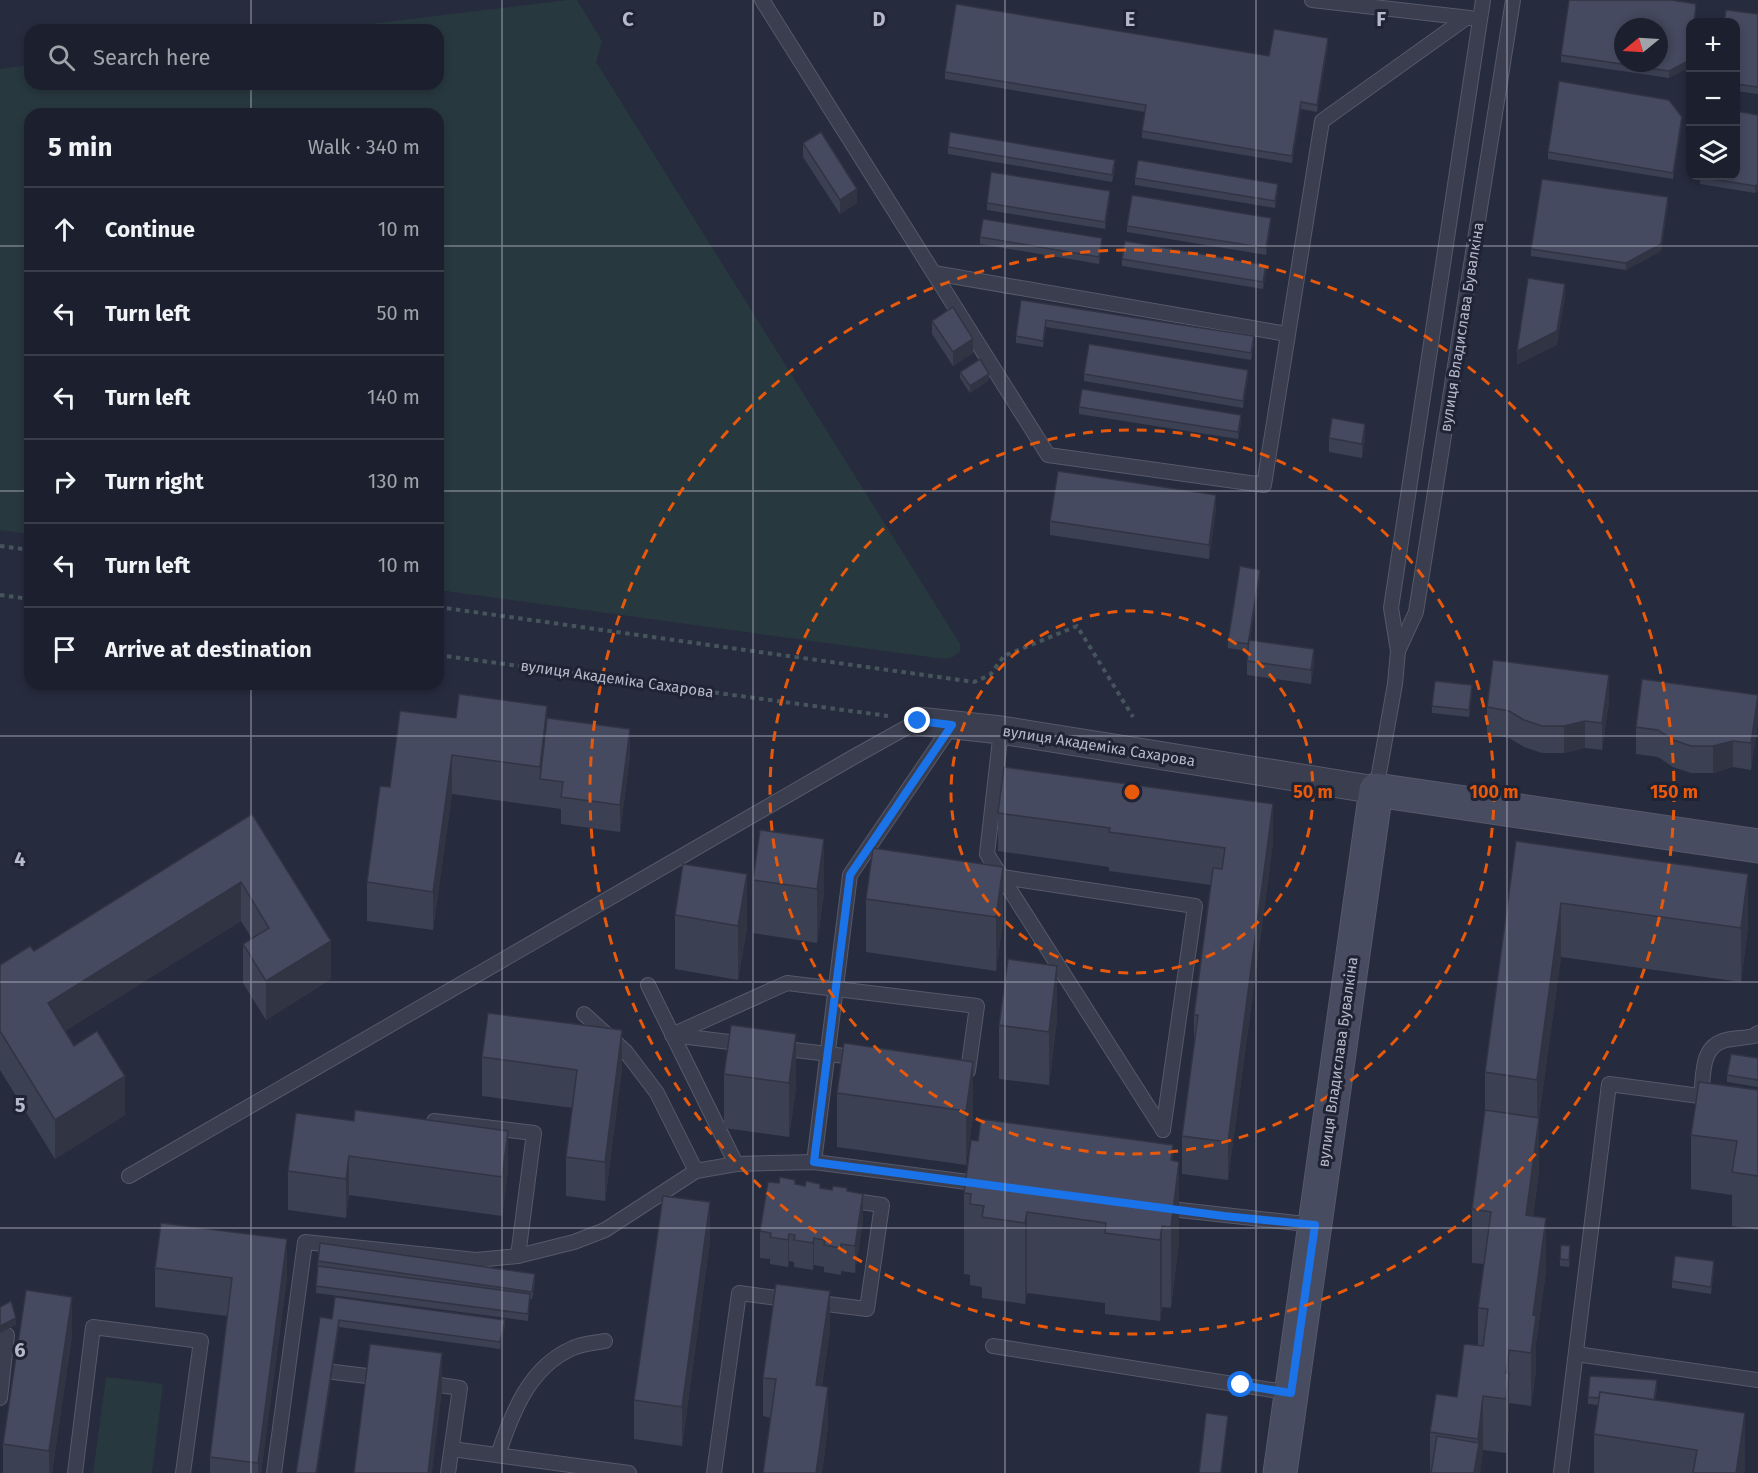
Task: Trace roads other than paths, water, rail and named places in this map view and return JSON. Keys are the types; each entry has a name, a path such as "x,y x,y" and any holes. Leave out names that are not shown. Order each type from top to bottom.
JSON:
{"street":[{"name":"вулиця Академіка Сахарова","path":"918,721 1001,730 1376,790 1758,846"},
{"name":"вулиця Владислава Бувалкіна","path":"1280,1473 1376,790"}],"lane":[{"path":"762,0 1048,455 1264,485 1322,121 1466,18"},
{"path":"1312,0 1480,20"},
{"name":"вулиця Владислава Бувалкіна","path":"1376,790 1395,684 1398,651 1391,608 1484,0"},
{"name":"вулиця Владислава Бувалкіна","path":"1398,651 1416,612 1513,0"},
{"path":"934,273 1287,334"},
{"path":"129,1176 918,721"},
{"path":"814,1162 850,875 952,725"},
{"path":"1001,730 987,854 1163,1130 1195,906 1002,877"},
{"path":"787,983 977,1006 968,1071 672,1035 787,983"},
{"path":"648,985 736,1164"},
{"path":"584,1014 626,1052 657,1093 696,1171"},
{"path":"1701,1096 1707,1054 1711,1047 1727,1040 1754,1036 1758,1033"},
{"path":"1561,1473 1610,1084 1724,1099"},
{"path":"434,1121 534,1133 519,1256"},
{"path":"274,1473 305,1242 476,1260 519,1256 574,1242 605,1230 696,1171 736,1164 814,1162 1002,1187"},
{"path":"714,1473 739,1293 867,1309 882,1205 838,1198"},
{"path":"1154,1207 1315,1225"},
{"path":"75,1473 93,1327 201,1341 183,1473"},
{"path":"0,1398 7,1335"},
{"path":"498,1455 511,1417 529,1384 552,1359 575,1347 605,1341"},
{"path":"993,1346 1291,1393"},
{"path":"1576,1354 1758,1380"},
{"path":"334,1372 391,1379"},
{"path":"414,1382 460,1388 448,1473"},
{"path":"452,1449 629,1473"}]}
